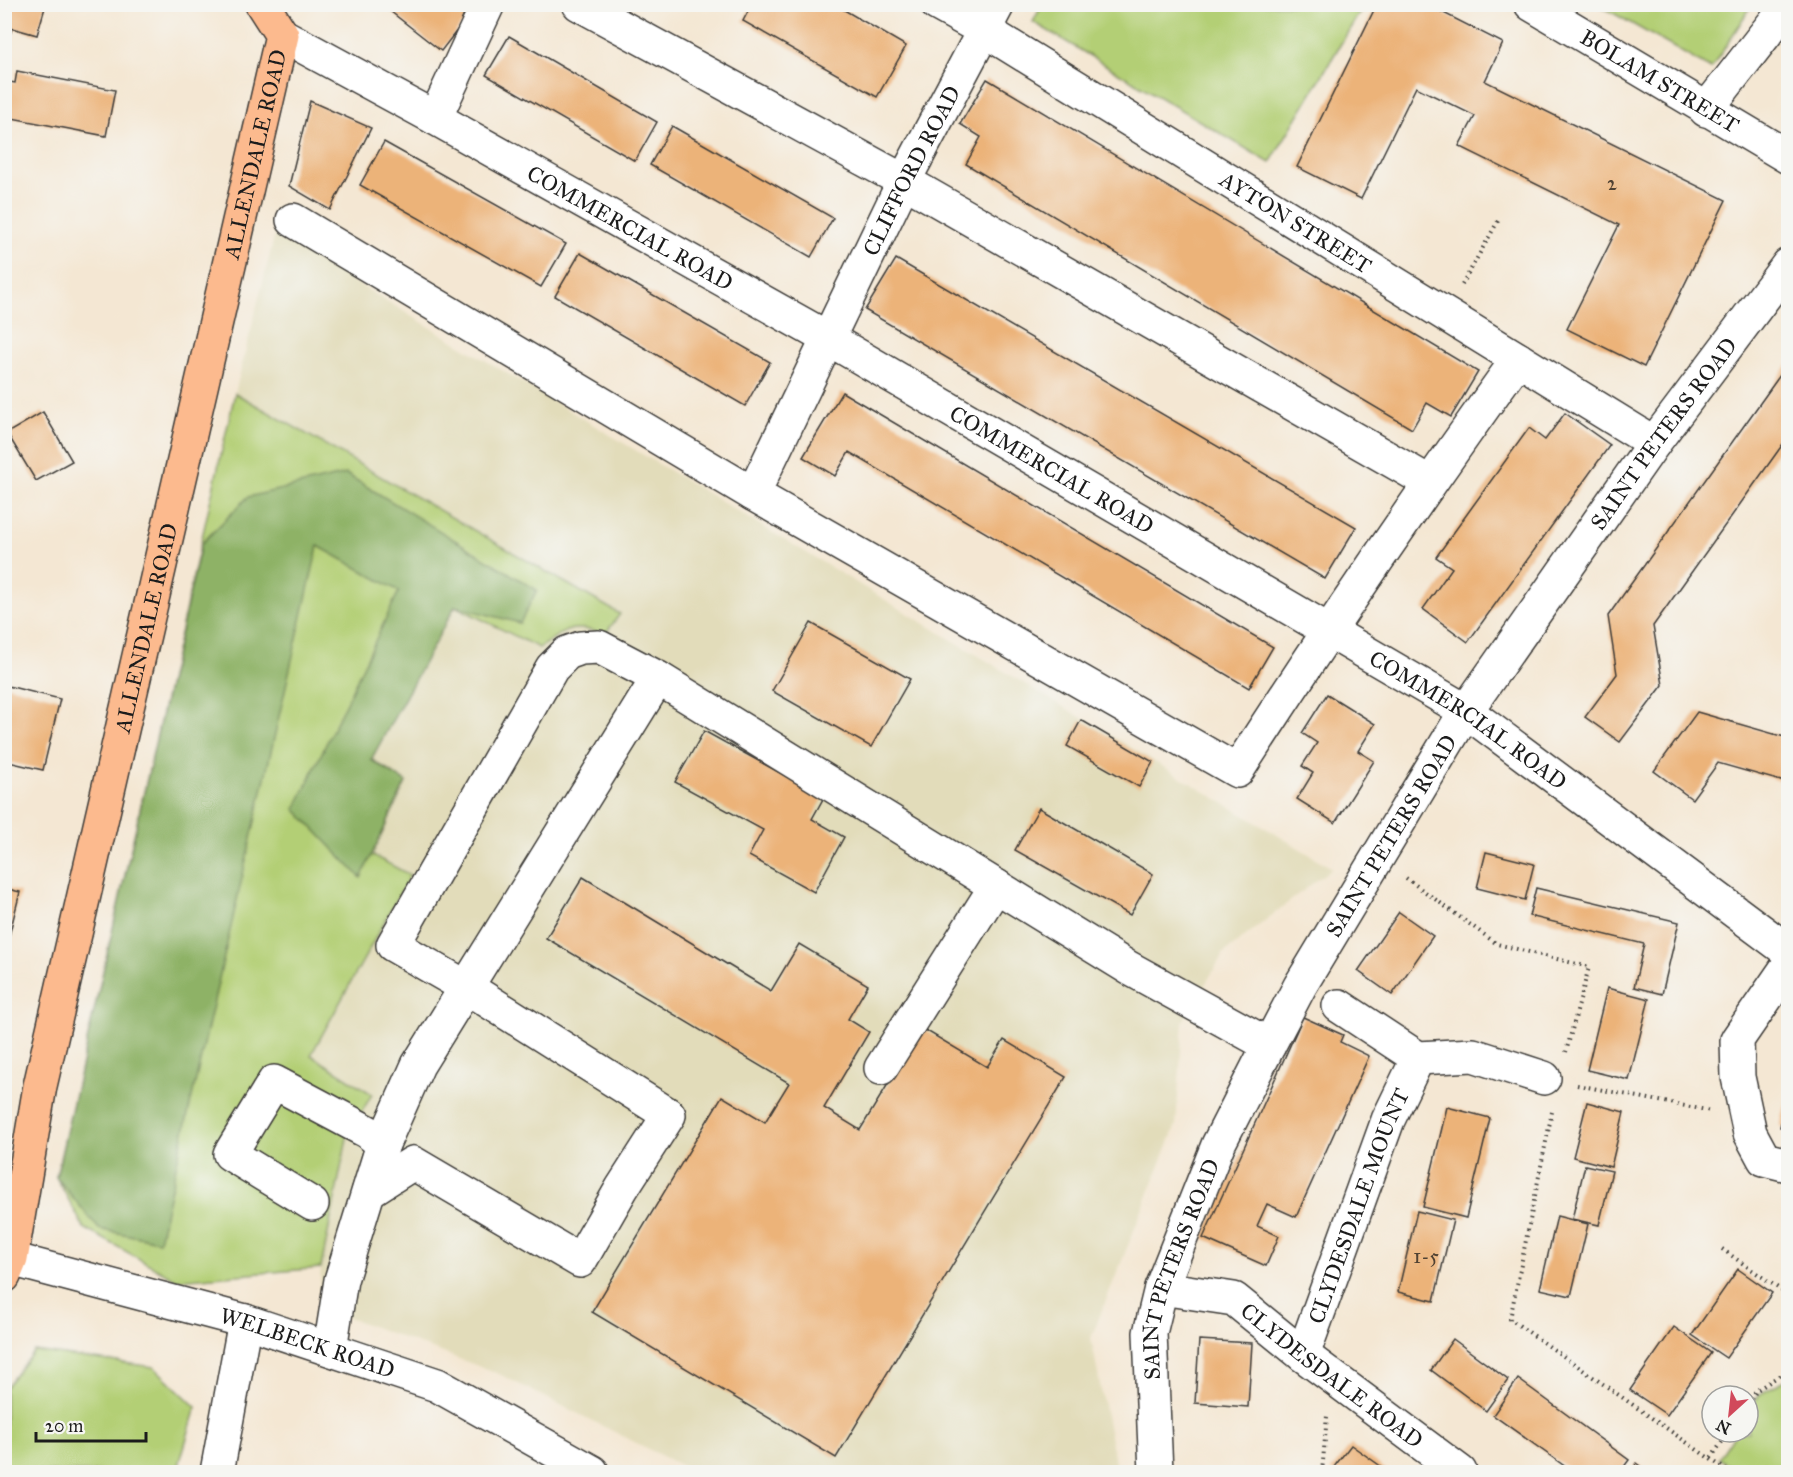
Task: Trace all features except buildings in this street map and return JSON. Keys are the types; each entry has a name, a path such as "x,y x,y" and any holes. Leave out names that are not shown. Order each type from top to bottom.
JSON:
{"main road":[{"name":"ALLENDALE ROAD","path":"7,1264 40,1086 282,35 262,4"}],"street":[{"path":"435,118 488,4"},
{"path":"579,4 904,181 1429,482"},
{"name":"AYTON STREET","path":"937,4 991,17 1518,359 1654,443"},
{"name":"BOLAM STREET","path":"1531,4 1788,157"},
{"path":"1706,110 1788,5"},
{"name":"CLIFFORD ROAD","path":"753,494 904,181 991,17"},
{"name":"COMMERCIAL ROAD","path":"282,35 829,339 1466,711 1788,951"},
{"path":"293,220 753,494 1238,771 1329,629 1429,482 1518,359"},
{"name":"SAINT PETERS ROAD","path":"1156,1473 1150,1332 1161,1288 1218,1145 1269,1045 1300,986 1466,711 1654,443 1788,265"},
{"path":"369,1191 413,1163 580,1261 622,1188 669,1115 466,987 393,945 552,668 567,652 581,648 599,647 658,678 1129,968 1269,1045"},
{"path":"330,1349 341,1280 383,1144 418,1065 658,678"},
{"path":"881,1068 996,886"},
{"path":"1788,966 1737,1040 1738,1077 1750,1133 1764,1160 1788,1165"},
{"path":"1339,1005 1418,1058 1473,1055 1544,1078"},
{"name":"CLYDESDALE MOUNT","path":"1303,1355 1388,1120 1418,1058"},
{"path":"312,1204 230,1154 274,1082 368,1132 383,1144"},
{"name":"WELBECK ROAD","path":"7,1264 245,1321 436,1385 592,1473"},
{"name":"CLYDESDALE ROAD","path":"1161,1288 1234,1299 1303,1355 1460,1473"},
{"path":"217,1473 245,1321"}],"path":[{"path":"1459,291 1498,221"},
{"path":"1544,1078 1747,1118"},
{"path":"1722,1250 1788,1294"},
{"path":"1510,1319 1730,1473"},
{"path":"1760,1388 1788,1370"},
{"path":"1322,1473 1328,1404 1338,1381"},
{"path":"1711,1458 1721,1444"}],"shaded area":[{"path":"275,234 1332,868 1224,953 1183,1021 1176,1125 1091,1338 1117,1472 694,1472 499,1374 318,1306 321,1267 347,1138 311,1055 410,875 372,855 406,782 371,760 455,606 539,648 562,632 583,627 605,634 345,457 235,393"}],"green space":[{"path":"1042,4 1364,5 1270,163 1033,22"},
{"path":"1599,5 1752,5 1711,69"},
{"path":"235,393 620,614 605,634 584,629 570,630 556,636 539,648 455,606 371,759 406,782 372,855 410,875 311,1055 372,1094 347,1138 321,1268 177,1280 84,1228 56,1177"},
{"path":"346,474 537,590 520,623 455,606 371,760 406,782 361,878 295,809 399,591 318,546 159,1241 99,1229 56,1177 201,544 248,497"},
{"path":"34,1351 154,1367 196,1407 177,1472 5,1472 5,1388"},
{"path":"1788,1379 1788,1472 1738,1472 1719,1458 1728,1444 1760,1444 1760,1396"}]}
